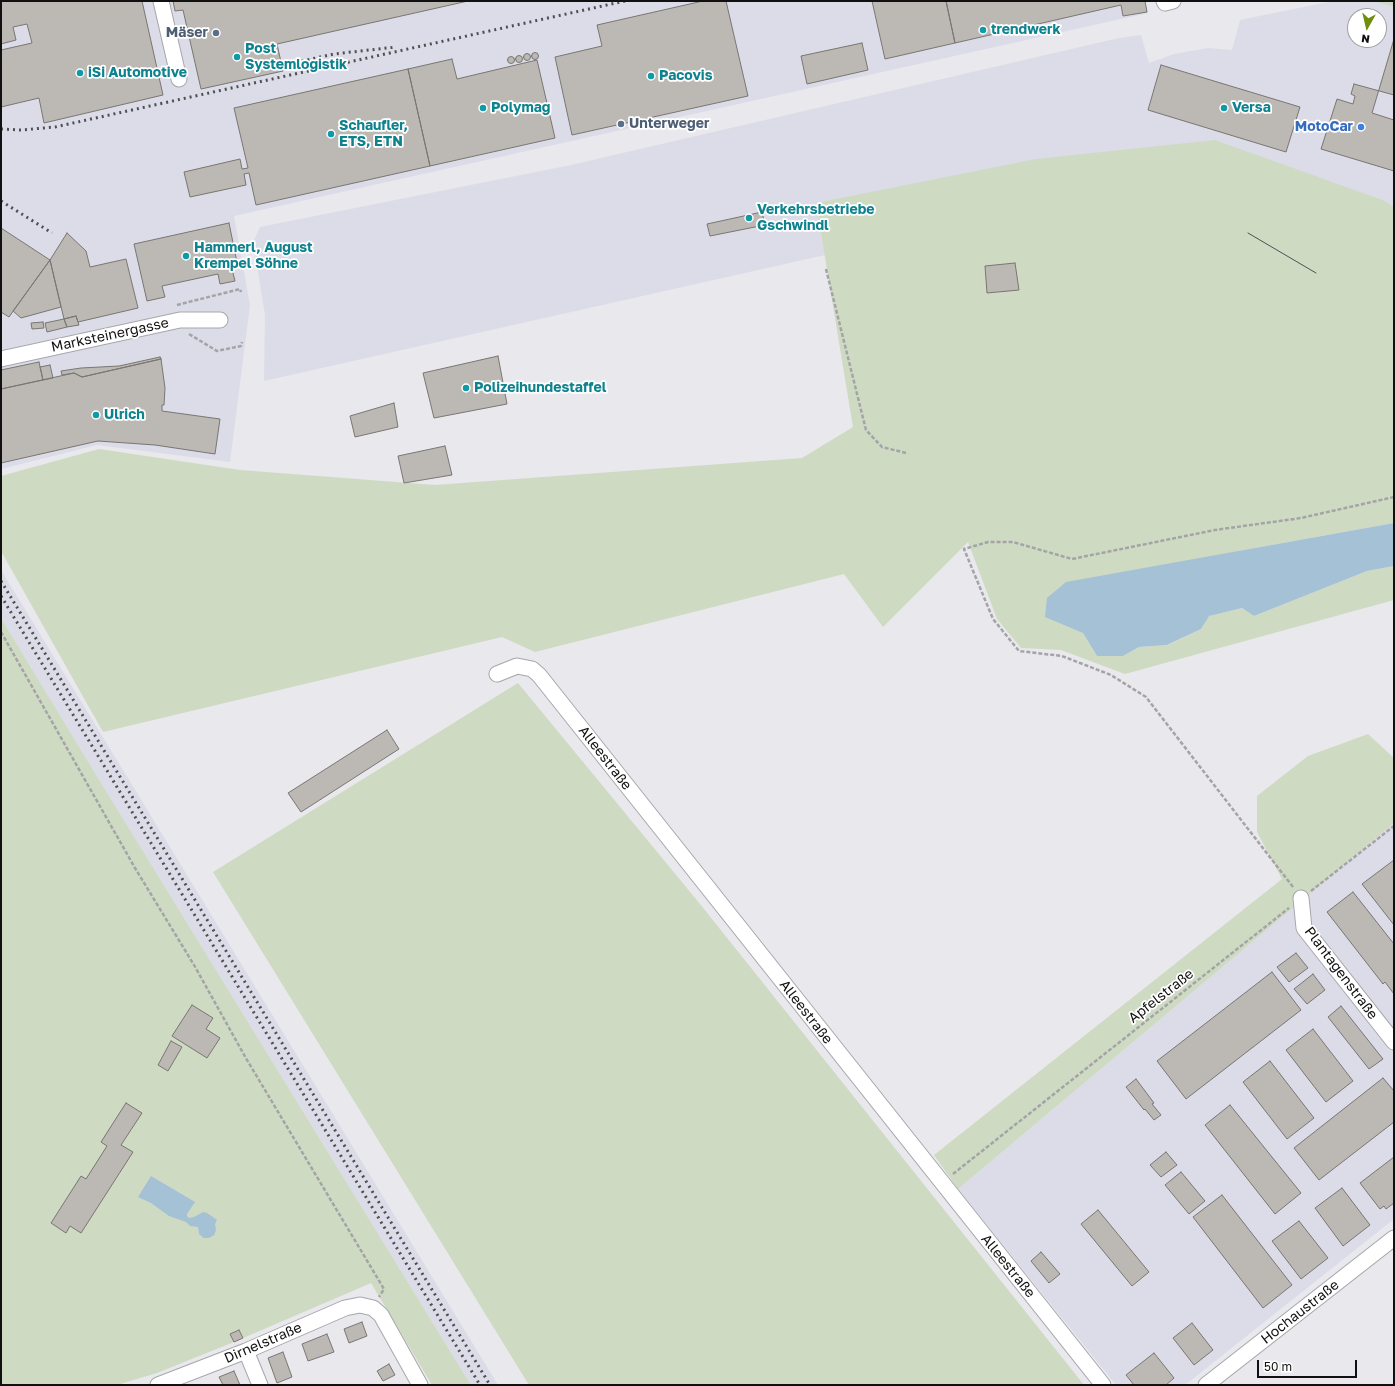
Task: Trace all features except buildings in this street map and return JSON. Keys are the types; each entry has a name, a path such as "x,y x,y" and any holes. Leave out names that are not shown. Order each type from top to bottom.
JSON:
{"street":[{"path":"161,1 179,79"},
{"name":"Marksteinergasse","path":"1,359 180,320 220,320"},
{"name":"Alleestraße","path":"497,674 517,666 532,669 539,675 941,1183 1103,1385"},
{"name":"Plantagenstraße","path":"1301,898 1304,928 1394,1042"},
{"name":"Hochaustraße","path":"1206,1385 1394,1238"},
{"name":"Dirnelstraße","path":"158,1385 246,1351 345,1308 360,1306 371,1307"},
{"path":"371,1307 381,1315 420,1385"},
{"path":"246,1351 260,1385"}],"path":[{"path":"826,269 866,430 882,447 906,453"},
{"path":"1301,898 1282,871 1146,697 1111,675 1062,656 1019,651 993,619 964,550 988,542 1013,542 1072,559 1215,530 1301,518 1394,497"},
{"path":"1,632 135,868 194,965 247,1060 384,1289 371,1307"},
{"name":"Apfelstraße","path":"941,1183 1394,826"}],"shaded area":[{"path":"1,1 1145,1 1148,13 234,216 250,305 230,462 97,445 1,469"},
{"path":"1333,1 1394,1 1394,207 1385,201 816,204 825,255 264,381 265,315 253,242 260,227 571,165 1119,38 1141,35 1149,63 1174,54 1208,48 1232,50 1240,20"},
{"path":"1,570 498,1385 471,1385 95,773 1,618"},
{"path":"1394,823 1394,1219 1185,1385 1116,1385 958,1189"}],"green space":[{"path":"1373,1 1394,1 1394,7"},
{"path":"1215,140 1385,201 1394,207 1394,523 1239,551 1083,633 1097,656 1123,656 1139,647 1168,645 1201,629 1208,616 1242,608 1254,616 1367,571 1394,566 1394,600 1125,674 1061,650 1021,648 997,619 968,542 883,627 844,574 535,652 502,637 103,732 1,551 1,476 99,449 240,470 435,485 802,458 853,427 816,203 1036,159"},
{"path":"1,618 471,1385 432,1385 371,1283 234,1342 157,1373 117,1385 1,1385"},
{"path":"518,683 700,904 1084,1385 529,1385 213,872"},
{"path":"1368,734 1394,758 1394,823 958,1189 934,1155 1282,879 1257,832 1257,796 1308,756"}],"water":[{"path":"1394,523 1394,566 1367,571 1254,616 1242,608 1209,616 1201,629 1167,645 1139,647 1123,656 1097,656 1083,633 1045,617 1047,598 1066,582"},
{"path":"151,1176 195,1202 187,1214 189,1218 203,1212 217,1220 214,1235 209,1238 204,1238 199,1234 198,1227 190,1226 186,1222 169,1216 151,1203 138,1197"}],"tram line":[{"path":"1248,233 1316,273"}],"railway":[{"path":"1,129 21,130 55,127 625,1"},
{"path":"284,65 334,54 396,47"},
{"path":"1,201 52,233"},
{"path":"1,581 490,1385"},
{"path":"1,596 480,1385"}],"place":[{"name":"trendwerk","path":"983,30"},
{"name":"Mäser","path":"216,33"},
{"name":"Post Systemlogistik","path":"237,57"},
{"name":"iSi Automotive","path":"80,73"},
{"name":"Pacovis","path":"651,76"},
{"name":"Polymag","path":"483,108"},
{"name":"Versa","path":"1224,108"},
{"name":"Unterweger","path":"621,124"},
{"name":"MotoCar","path":"1361,127"},
{"name":"Schaufler, ETS, ETN","path":"331,134"},
{"name":"Verkehrsbetriebe Gschwindl","path":"749,218"},
{"name":"Hammerl, August Krempel Söhne","path":"186,256"},
{"name":"Polizeihundestaffel","path":"466,388"},
{"name":"Ulrich","path":"96,415"}]}
